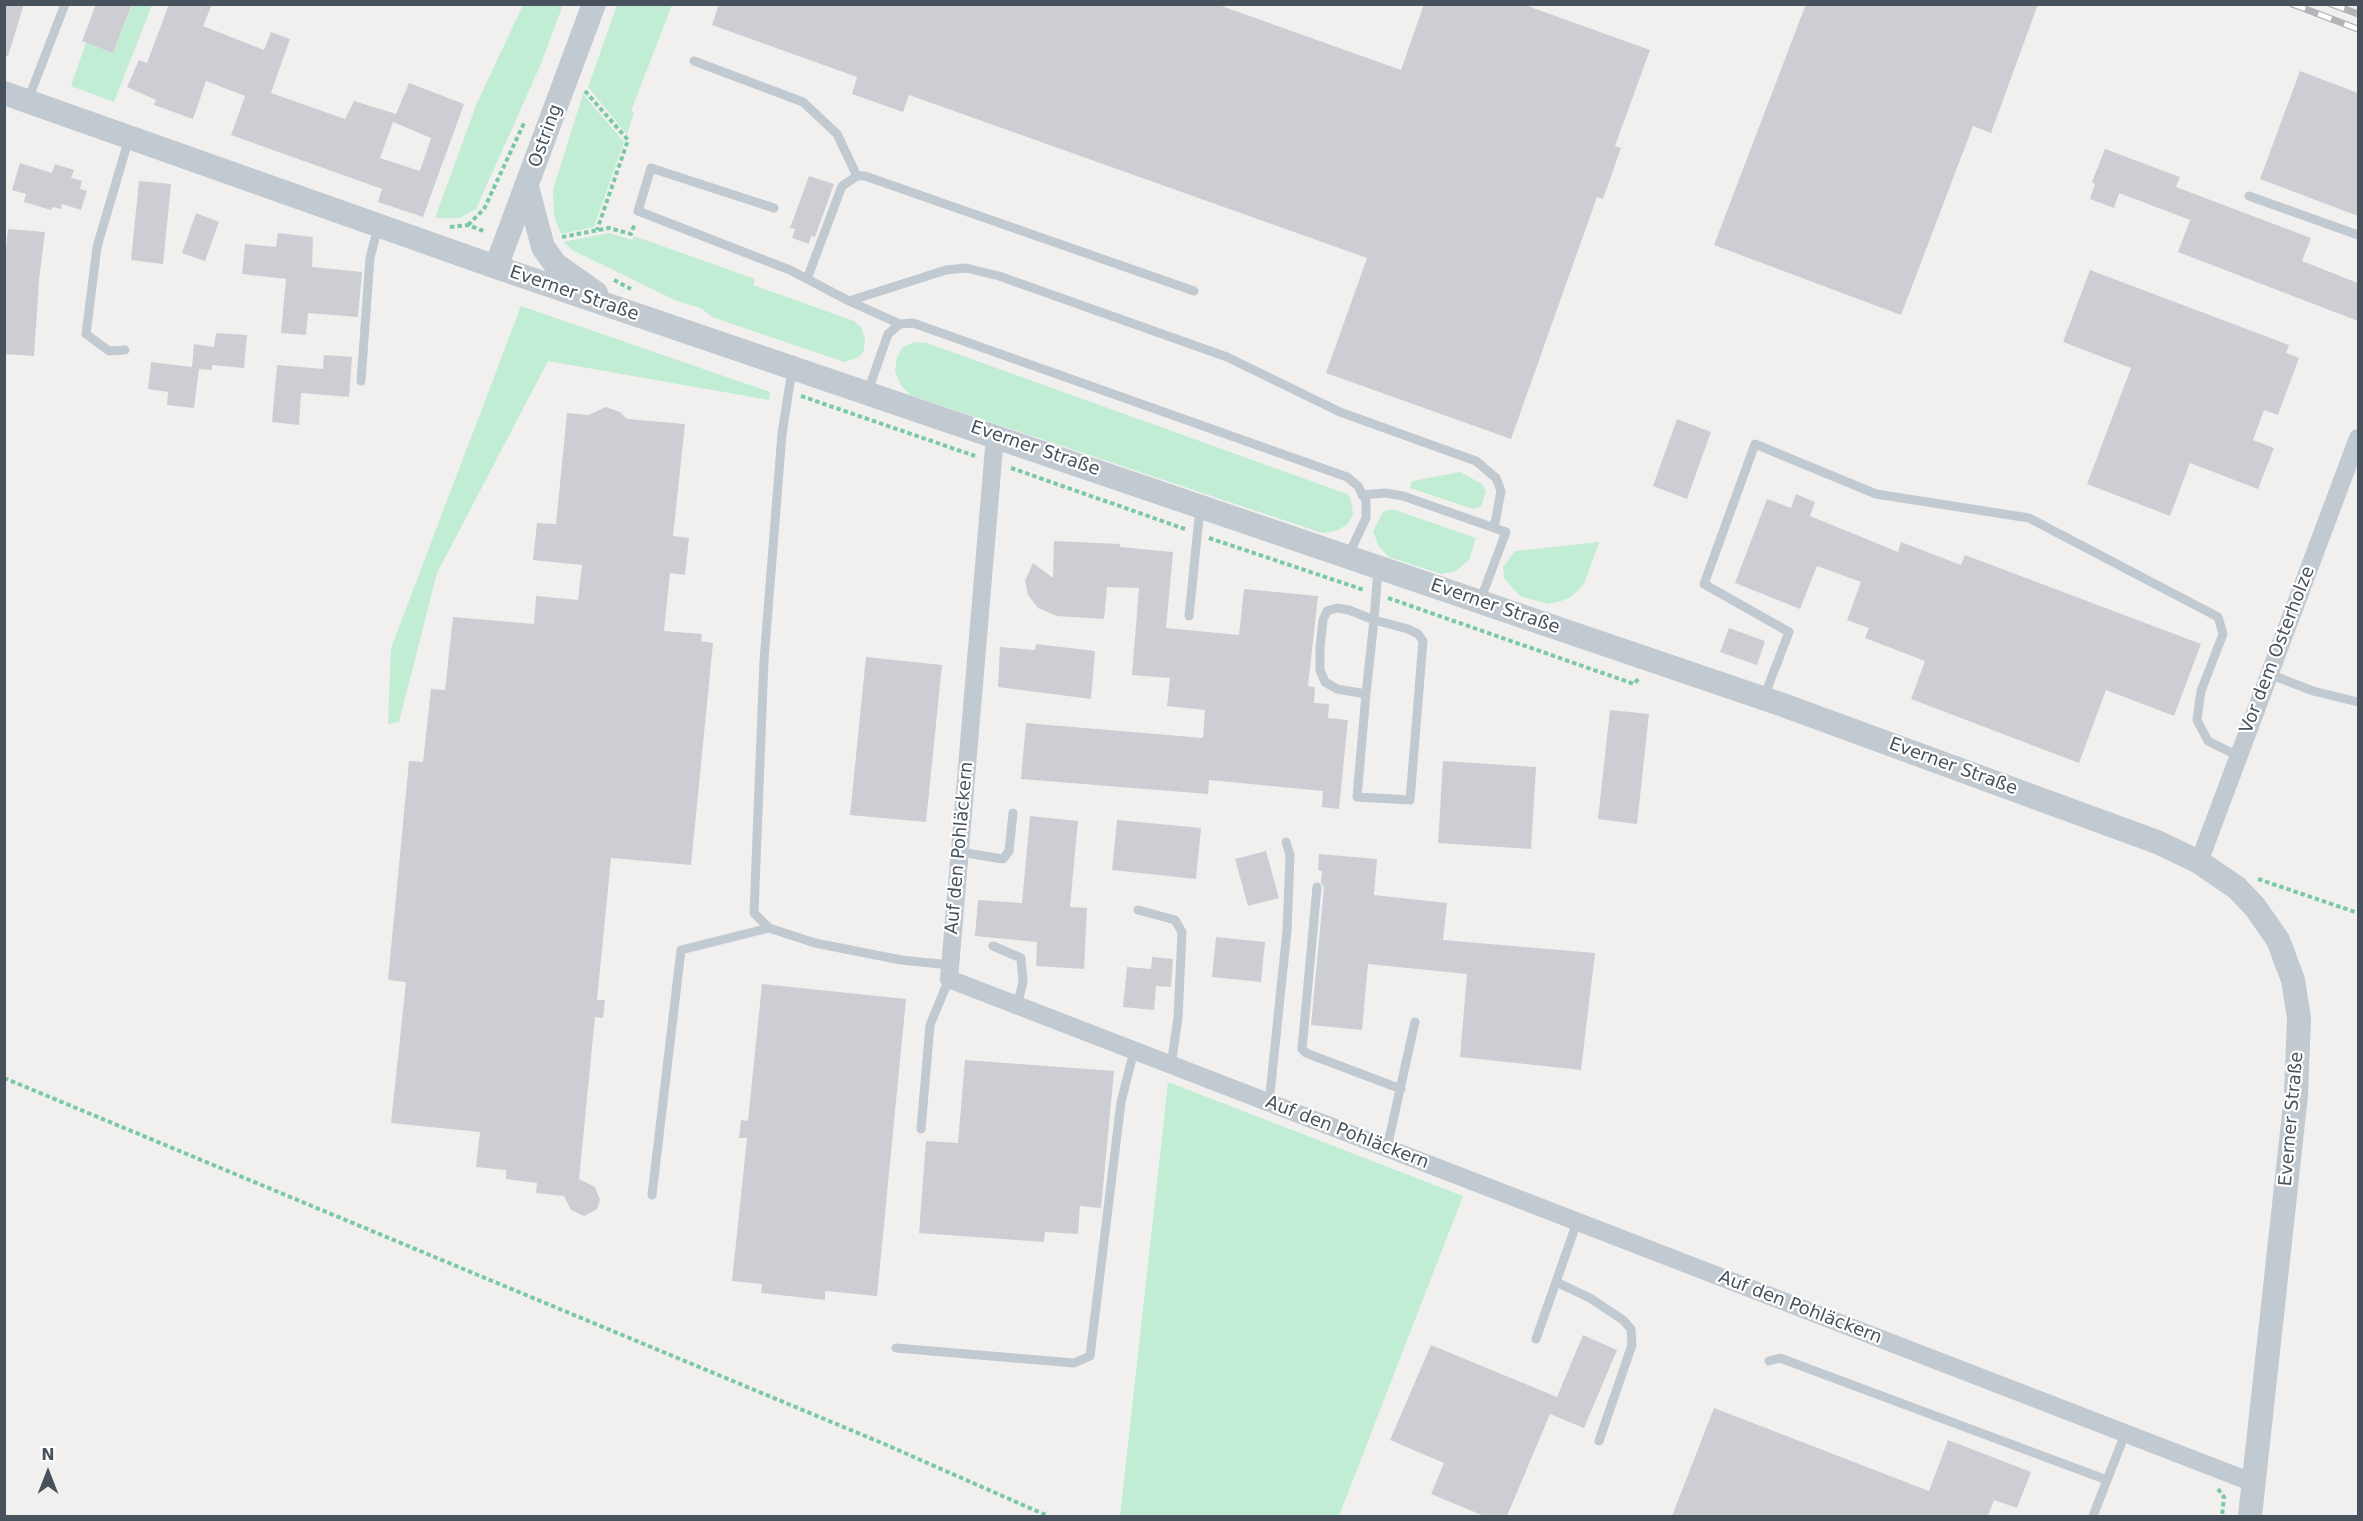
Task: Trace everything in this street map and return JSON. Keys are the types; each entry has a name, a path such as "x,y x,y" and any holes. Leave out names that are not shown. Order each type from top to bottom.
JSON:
{"street":[{"name":"Ostring","path":"496,267 594,4"},
{"name":"Everner Straße","path":"4,93 129,135 496,267 995,435 1763,699 2157,842 2199,862 2237,888 2255,907 2278,940 2293,980 2299,1018 2296,1095 2250,1516"},
{"path":"527,187 543,247 555,264 618,309"},
{"name":"Auf den Pohläckern","path":"995,435 950,972 1017,1006 2254,1483"},
{"name":"Vor dem Osterholze","path":"2199,862 2358,438"}],"lane":[{"path":"28,101 65,4"},
{"path":"694,61 803,102 837,134 857,176"},
{"path":"125,350 109,351 86,334 97,247 129,135"},
{"path":"774,208 651,168 638,211 764,258 849,302 900,324 913,323 1347,477 1366,501 1366,518 1348,556"},
{"path":"807,279 842,186 857,176 866,176 1194,291"},
{"path":"2248,196 2358,235"},
{"path":"361,381 370,258 378,226"},
{"path":"849,302 946,270 966,268 999,276 1227,357 1340,412 1476,461 1496,478 1501,491 1494,528"},
{"path":"868,392 888,334 900,324"},
{"path":"793,368 782,434 764,660 754,913 769,928 815,943 950,972 930,1025 921,1129"},
{"path":"1763,699 1790,632 1704,584 1755,444 1876,494 2029,518 2218,617 2223,634 2202,691 2197,720 2208,741 2238,756"},
{"path":"1362,495 1385,493 1403,496 1506,532 1480,602"},
{"path":"1189,616 1200,506"},
{"path":"1366,694 1337,689 1325,682 1320,670 1320,648 1323,620 1327,611 1337,608 1349,610 1374,620 1418,634 1424,649 1410,800 1357,797 1366,694 1374,620 1379,567"},
{"path":"2269,674 2313,691 2358,702"},
{"path":"960,852 1003,859 1009,851 1013,813"},
{"path":"1269,1103 1287,932 1290,855 1286,842"},
{"path":"1317,887 1302,1049 1306,1053 1401,1089"},
{"path":"1138,910 1175,920 1182,932 1178,1018 1172,1065"},
{"path":"652,1195 681,950 769,928"},
{"path":"993,946 1021,958 1023,982 1017,1006"},
{"path":"1387,1148 1415,1022"},
{"path":"896,1348 1074,1363 1090,1356 1121,1102 1134,1051"},
{"path":"1536,1339 1577,1222"},
{"path":"1556,1282 1590,1298 1623,1320 1631,1329 1632,1345 1599,1441"},
{"path":"1768,1361 1775,1357 1780,1358 2107,1480"},
{"path":"2093,1516 2126,1434"}],"path":[{"path":"581,87 628,140 597,230"},
{"path":"468,225 484,209 529,113"},
{"path":"561,246 556,239 597,230 609,228 631,234 638,211"},
{"path":"610,278 639,292"},
{"path":"789,392 1634,684 1655,662"},
{"path":"2237,888 2244,880 2254,879 2358,913"},
{"path":"4,1078 871,1438 1048,1516"}],"green space":[{"path":"132,5 152,5 114,102 71,86 86,42 113,53"},
{"path":"523,5 563,5 540,66 476,209 460,218 435,218 477,103"},
{"path":"617,5 672,5 631,111 634,112 627,135 588,87"},
{"path":"583,94 624,142 594,227 561,234 554,216 553,190"},
{"path":"609,233 633,240 634,236 755,279 753,285 854,321 861,327 865,339 864,350 859,357 844,362 712,317 701,308 677,301 574,251 563,242"},
{"path":"521,306 770,392 769,400 548,361 437,573 399,722 388,724 391,648"},
{"path":"914,342 927,343 1347,494 1351,500 1353,514 1348,524 1336,531 1322,533 910,395 900,384 895,371 897,357 903,347"},
{"path":"1460,472 1482,484 1486,491 1481,507 1473,509 1410,488 1412,481"},
{"path":"1392,509 1476,538 1469,560 1456,571 1441,574 1389,557 1379,547 1373,531 1383,512"},
{"path":"1599,542 1584,584 1571,597 1561,601 1548,604 1520,596 1504,578 1503,567 1515,551"},
{"path":"1168,1082 1463,1196 1339,1516 1120,1516"}],"building":[{"path":"4,4 24,4 8,56 4,55"},
{"path":"96,4 132,4 113,53 82,41"},
{"path":"169,4 212,4 203,26 264,50 271,32 290,39 271,93 345,119 354,101 396,114 409,83 464,104 423,217 378,202 382,189 231,135 245,96 206,81 193,119 154,105 156,100 127,87 139,60 147,63","holes":["393,122 431,138 420,171 380,158"]},
{"path":"719,4 1216,4 1401,70 1424,4 1522,4 1650,50 1615,146 1621,148 1603,199 1597,197 1511,439 1326,373 1367,258 909,95 903,112 852,94 857,77 712,25"},
{"path":"1806,4 2038,4 1991,133 1973,126 1901,315 1714,245"},
{"path":"2300,71 2358,93 2358,216 2260,179"},
{"path":"2105,149 2180,177 2176,187 2311,238 2302,261 2358,283 2358,321 2178,252 2190,220 2119,193 2114,208 2090,199 2095,184 2092,182"},
{"path":"20,163 52,173 55,164 74,170 71,178 82,181 80,189 87,191 81,210 62,204 61,209 52,207 51,210 24,202 26,194 12,190"},
{"path":"809,176 834,184 815,237 811,236 809,244 792,238 795,229 790,228"},
{"path":"139,181 171,184 163,264 131,260"},
{"path":"196,213 219,222 205,261 182,253"},
{"path":"8,229 45,232 34,356 4,354 4,269"},
{"path":"278,233 313,237 312,267 362,272 358,317 308,313 306,335 281,333 286,279 242,274 245,244 276,247"},
{"path":"2090,270 2289,345 2286,353 2299,358 2278,415 2264,410 2253,440 2274,448 2258,489 2190,463 2170,516 2087,484 2131,368 2063,342"},
{"path":"216,333 247,335 244,368 212,365 212,370 199,369 194,408 167,405 168,392 148,389 151,362 192,367 194,344 214,347"},
{"path":"324,355 352,357 349,397 301,393 299,425 272,422 277,365 323,369"},
{"path":"606,407 620,412 627,419 685,424 673,536 689,538 685,575 670,573 664,631 702,634 701,641 713,643 691,865 611,858 597,1000 605,1000 603,1018 595,1017 579,1179 595,1187 600,1200 597,1209 584,1216 571,1210 564,1196 536,1193 537,1183 506,1179 506,1170 476,1167 480,1132 391,1123 406,982 388,980 409,761 423,762 431,689 445,690 453,617 534,624 536,596 578,600 582,565 533,560 537,523 556,524 567,413 588,415"},
{"path":"1677,419 1711,432 1687,499 1653,486"},
{"path":"1796,494 1815,502 1810,516 1898,552 1901,542 1961,565 1965,555 2201,644 2174,716 2106,690 2079,763 1911,699 1925,661 1865,638 1869,628 1847,620 1861,582 1817,566 1800,609 1735,583 1767,499 1791,508"},
{"path":"1054,541 1120,544 1120,547 1173,552 1166,628 1239,635 1244,589 1318,596 1308,686 1315,687 1314,703 1329,704 1328,718 1348,720 1339,809 1322,807 1323,791 1209,780 1208,794 1021,779 1026,723 1203,738 1205,710 1167,706 1170,678 1132,675 1139,588 1107,587 1104,619 1057,616 1038,608 1028,595 1025,581 1033,563 1053,578"},
{"path":"1729,628 1765,641 1757,665 1720,652"},
{"path":"1036,644 1095,651 1091,699 998,687 1000,647 1035,650"},
{"path":"866,657 942,665 926,822 850,815"},
{"path":"1610,710 1649,714 1637,824 1598,819"},
{"path":"1443,761 1536,767 1531,849 1438,843"},
{"path":"1030,816 1078,821 1070,907 1087,908 1084,969 1036,966 1037,942 975,936 978,900 1022,903"},
{"path":"1117,820 1201,828 1196,879 1112,870"},
{"path":"1266,851 1279,898 1248,906 1235,859"},
{"path":"1319,854 1377,859 1374,895 1447,903 1443,940 1595,953 1581,1070 1460,1057 1467,974 1368,964 1362,1030 1311,1025 1324,888 1321,882 1322,871 1318,870"},
{"path":"1216,937 1265,942 1261,982 1212,977"},
{"path":"1152,957 1173,959 1171,987 1156,986 1154,1010 1123,1007 1127,967 1151,969"},
{"path":"762,984 906,999 877,1296 825,1291 825,1300 761,1293 762,1284 732,1281 747,1138 739,1138 741,1120 748,1121"},
{"path":"965,1060 1114,1071 1101,1208 1080,1206 1078,1234 1045,1232 1044,1242 919,1233 926,1141 958,1143"},
{"path":"1583,1335 1617,1350 1584,1428 1550,1414 1507,1516 1484,1516 1431,1494 1444,1463 1390,1440 1431,1345 1557,1397"},
{"path":"1714,1408 1929,1491 1948,1440 2031,1472 2017,1508 1994,1500 1988,1516 1672,1516"}],"railway":[{"path":"2292,4 2358,29"},
{"path":"2331,4 2358,14"}]}
